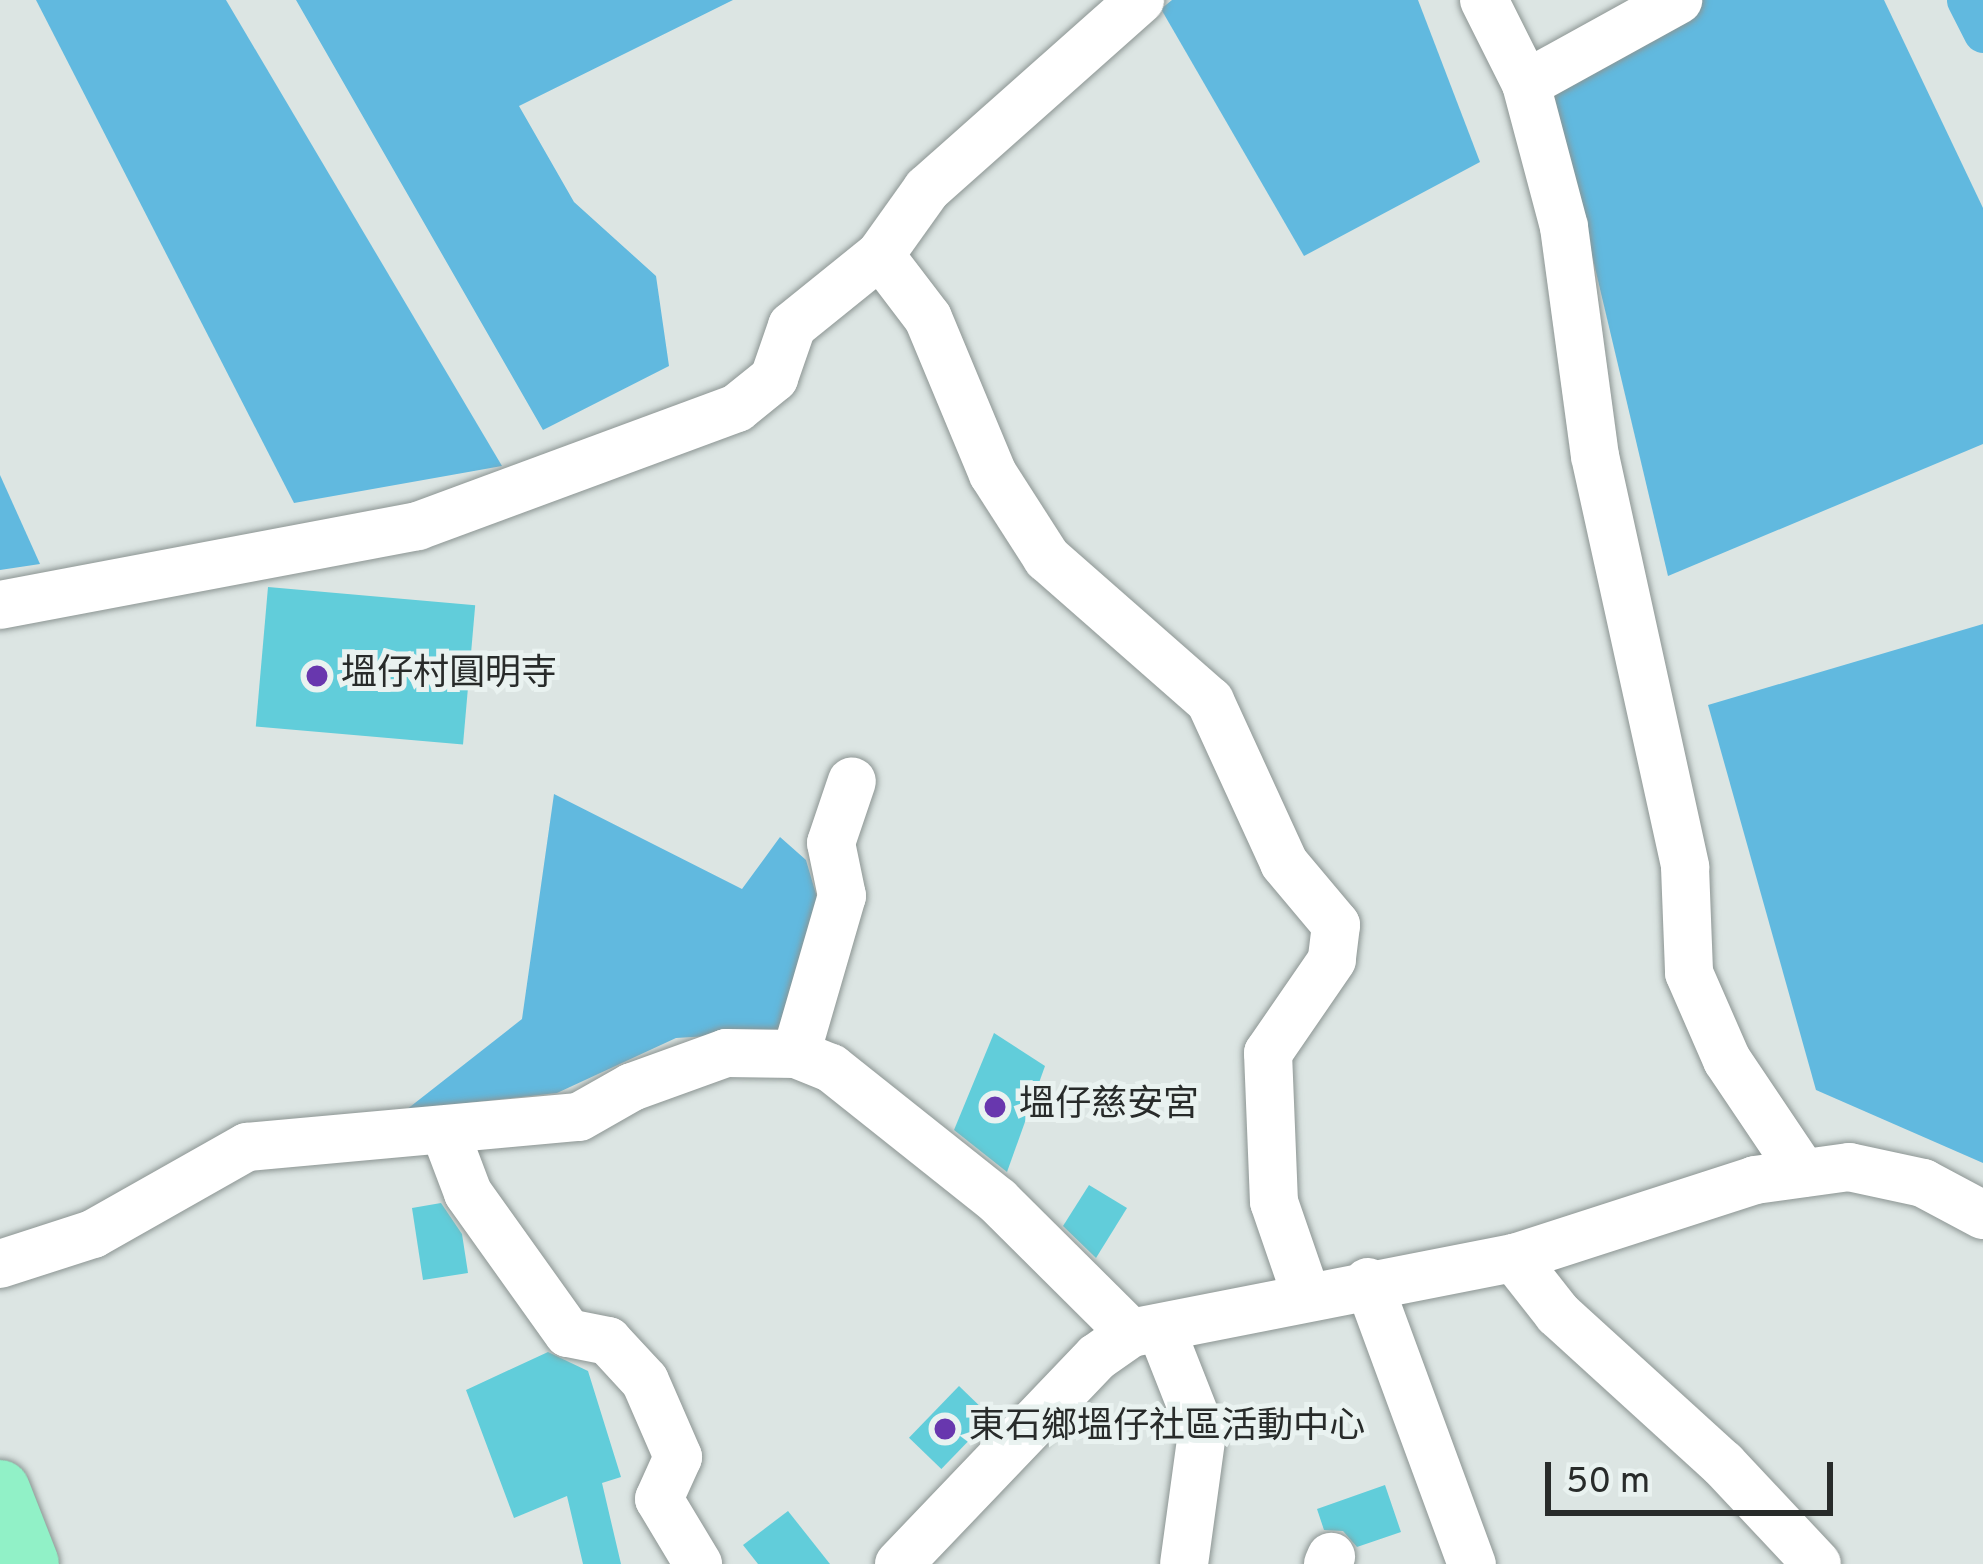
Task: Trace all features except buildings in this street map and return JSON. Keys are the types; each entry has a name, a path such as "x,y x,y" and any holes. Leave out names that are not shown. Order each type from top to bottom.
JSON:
{"main road":[{"path":"0,1490 29,1564"}],"street":[{"path":"0,604 418,526 737,408 774,378 792,326 880,256 927,189 1140,0"},
{"path":"1484,0 1526,84 1564,226 1595,456 1685,866 1689,973 1726,1060 1803,1173"},
{"path":"1526,84 1678,0"},
{"path":"880,256 928,318 993,474 1047,559 1210,701 1284,863 1336,925 1332,960 1268,1052 1274,1202 1306,1294"},
{"path":"796,1054 842,896 831,843 852,781"},
{"path":"0,1264 93,1234 247,1148 579,1117 726,1053 796,1054 831,1068 998,1201 1146,1331 1202,1433 1184,1564"},
{"path":"445,1132 468,1192 568,1333 608,1341 645,1382 678,1456 659,1499 698,1564"},
{"path":"899,1564 1097,1357 1146,1331 1306,1294 1514,1258 1755,1180 1803,1173 1849,1167 1923,1183 1983,1215"},
{"path":"1514,1258 1558,1314 1723,1464 1817,1564"},
{"path":"1368,1282 1472,1564"}],"water":[{"path":"36,0 226,0 502,466 294,503"},
{"path":"296,0 733,0 519,106 574,202 656,276 669,366 543,430"},
{"path":"1172,0 1418,0 1480,162 1304,256 1161,9"},
{"path":"1688,0 1884,0 1983,208 1983,444 1668,576 1551,82"},
{"path":"0,475 40,564 0,570"},
{"path":"1983,624 1983,1163 1816,1090 1708,705"},
{"path":"554,794 742,889 780,837 806,860 818,901 779,1032 676,1038 557,1093 406,1110 522,1019"}],"waterway":[{"path":"1966,0 1983,33"}],"place":[{"name":"塭仔村圓明寺","path":"317,676"},
{"name":"塭仔慈安宮","path":"995,1107"},
{"name":"東石鄉塭仔社區活動中心","path":"945,1429"}]}
